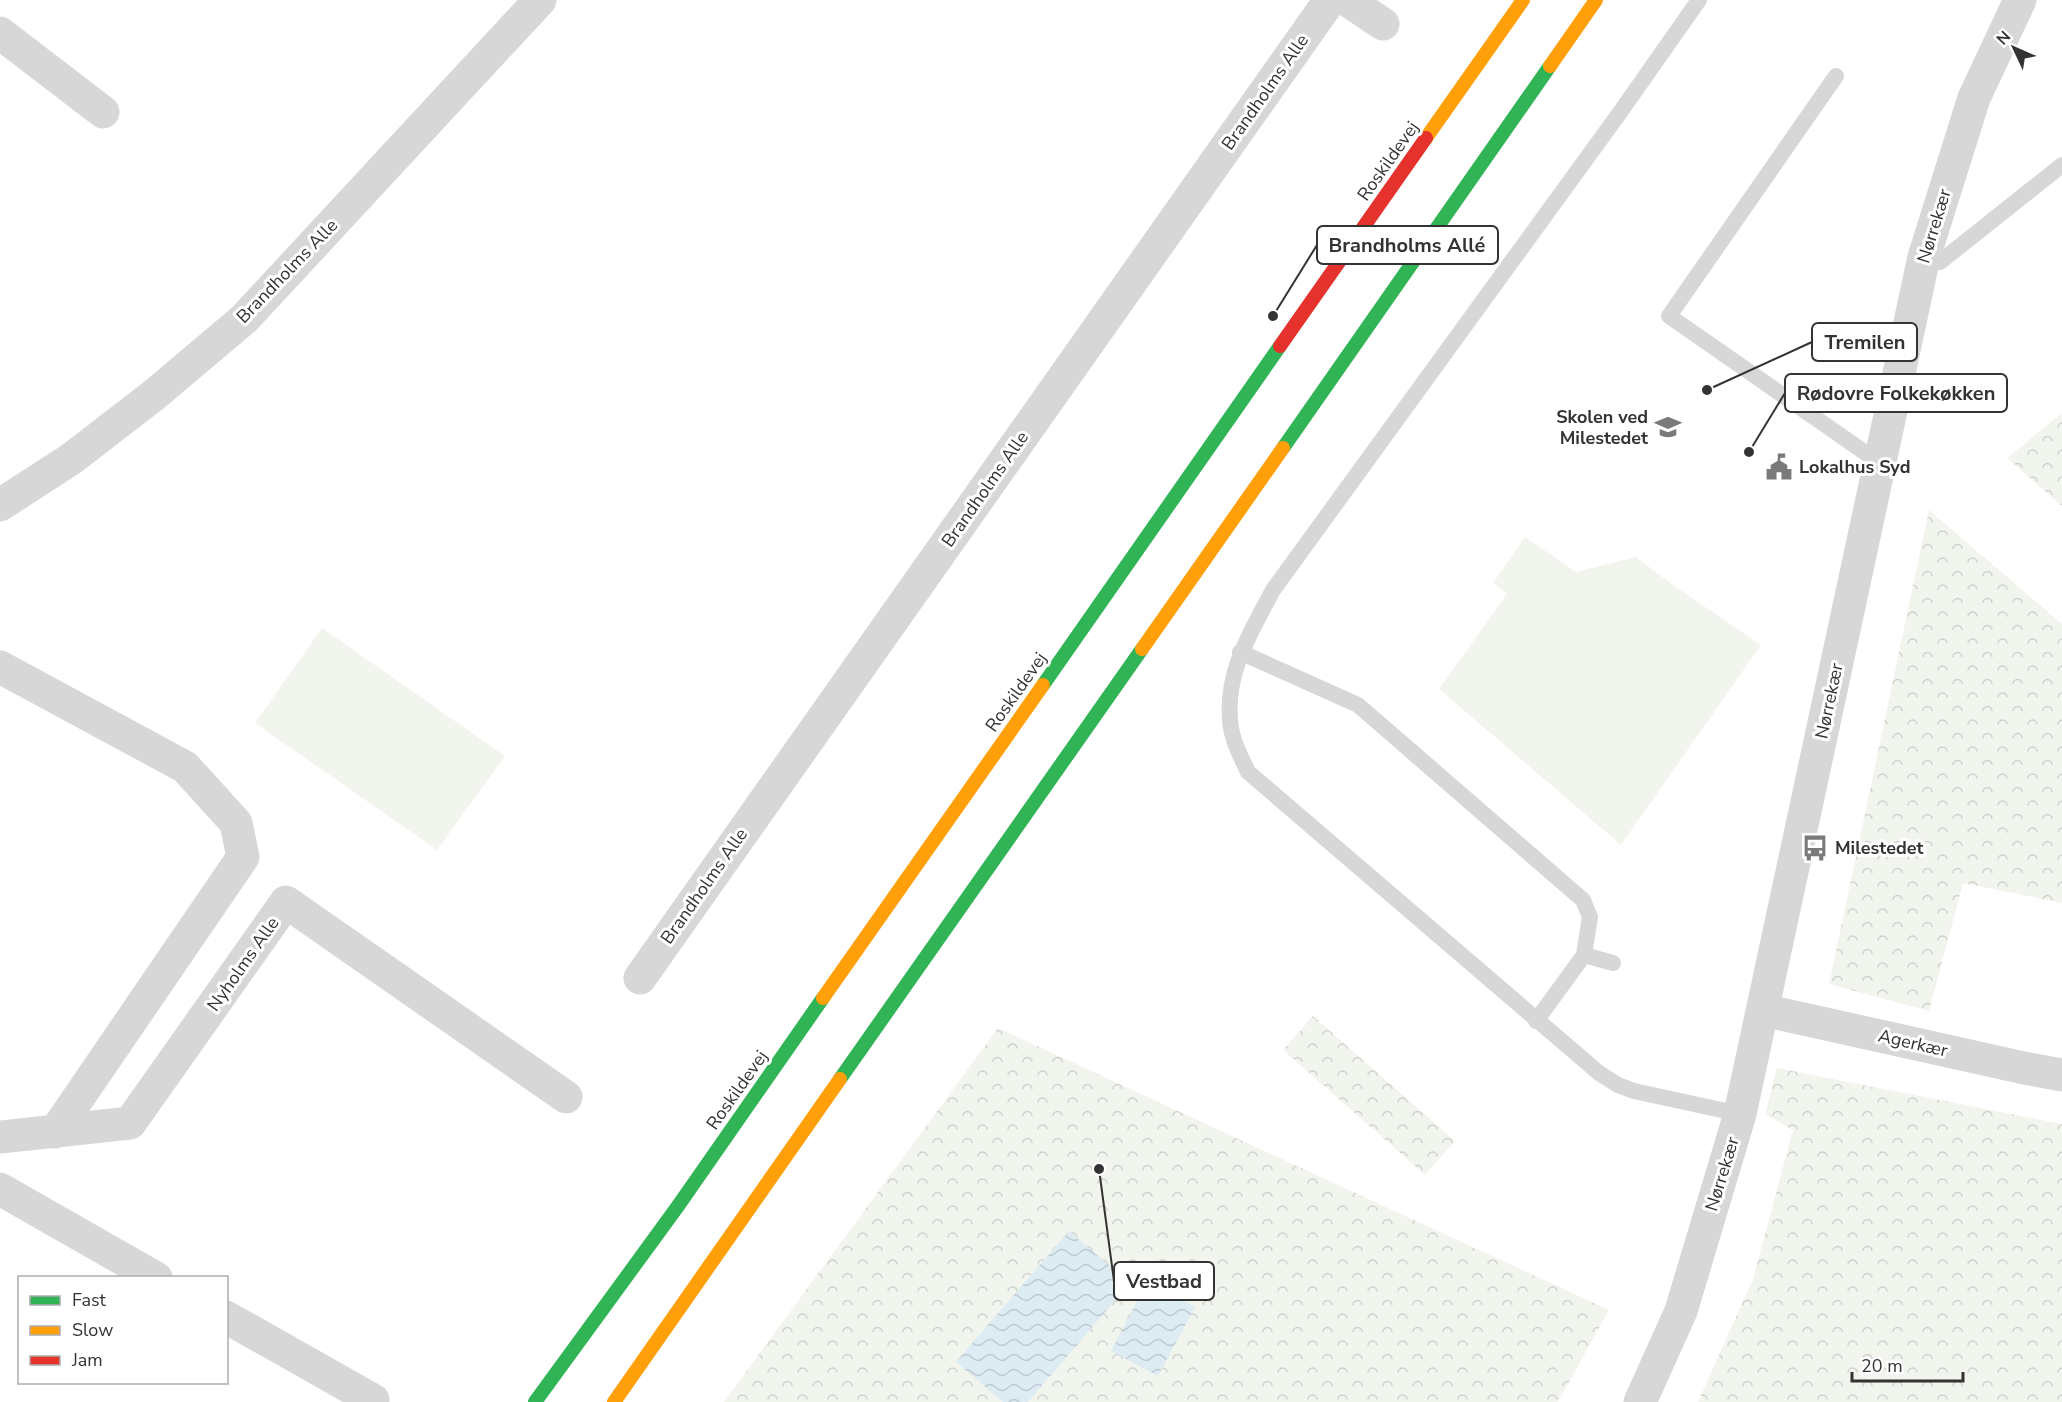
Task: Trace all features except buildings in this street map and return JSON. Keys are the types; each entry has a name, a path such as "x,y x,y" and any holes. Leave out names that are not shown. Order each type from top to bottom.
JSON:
{"main road":[{"name":"Roskildevej","path":"535,1402 678,1206 1523,0"},
{"path":"614,1402 1596,0"}],"street":[{"name":"Brandholms Alle","path":"0,505 72,459 154,395 243,319 540,0"},
{"name":"Brandholms Alle","path":"640,978 1330,0"},
{"path":"1347,0 1383,24"},
{"name":"Nørrekær","path":"1640,1402 1681,1311 1740,1114 1924,257 1974,98 2020,0"},
{"path":"0,33 103,112"},
{"path":"0,667 185,767 236,823 243,857 55,1132"},
{"name":"Nyholms Alle","path":"0,1137 130,1123 286,902 566,1097"},
{"name":"Agerkær","path":"1764,1010 2062,1075"},
{"path":"0,1189 152,1276"},
{"path":"228,1318 373,1400"}],"lane":[{"path":"1497,0 1510,19"},
{"path":"1699,0 1273,590 1240,652 1231,687 1230,720 1237,748 1248,772 1599,1073 1618,1085 1634,1091 1740,1114"},
{"path":"1836,76 1669,316 1880,462"},
{"path":"1924,257 1940,262 2062,165"},
{"path":"1240,652 1358,705 1583,900 1590,917 1584,955 1536,1021"},
{"path":"1584,955 1613,963"}],"green space":[{"path":"2062,413 2062,506 2007,458"},
{"path":"1929,510 2062,624 2062,903 1963,883 1929,1011 1829,984"},
{"path":"1525,537 1576,572 1636,557 1761,645 1621,845 1439,689 1507,594 1493,583"},
{"path":"322,628 505,756 437,850 255,723"},
{"path":"1313,1016 1455,1141 1425,1175 1283,1050"},
{"path":"998,1028 1609,1310 1558,1402 724,1402"},
{"path":"1777,1068 2062,1124 2062,1402 1698,1402 1753,1279 1793,1130 1765,1114"}],"water":[{"path":"1069,1231 1130,1283 1028,1402 1003,1402 956,1362"},
{"path":"1147,1282 1195,1307 1158,1376 1111,1351"}],"traffic: fast":[{"path":"1283,448 1550,66"},
{"path":"1043,685 1280,346"},
{"path":"840,1079 1142,649"},
{"path":"535,1402 678,1206 823,998"}],"traffic: slow":[{"path":"1426,138 1523,0"},
{"path":"1550,66 1596,0"},
{"path":"1142,649 1283,448"},
{"path":"823,998 1043,685"},
{"path":"614,1402 840,1079"}],"traffic: jam":[{"path":"1280,346 1426,138"}],"place":[{"name":"Brandholms Allé","path":"1273,316"},
{"name":"Tremilen","path":"1707,390"},
{"name":"Skolen ved Milestedet","path":"1668,427"},
{"name":"Rødovre Folkekøkken","path":"1749,452"},
{"name":"Lokalhus Syd","path":"1779,467"},
{"name":"Milestedet","path":"1815,848"},
{"name":"Vestbad","path":"1099,1169"}]}
